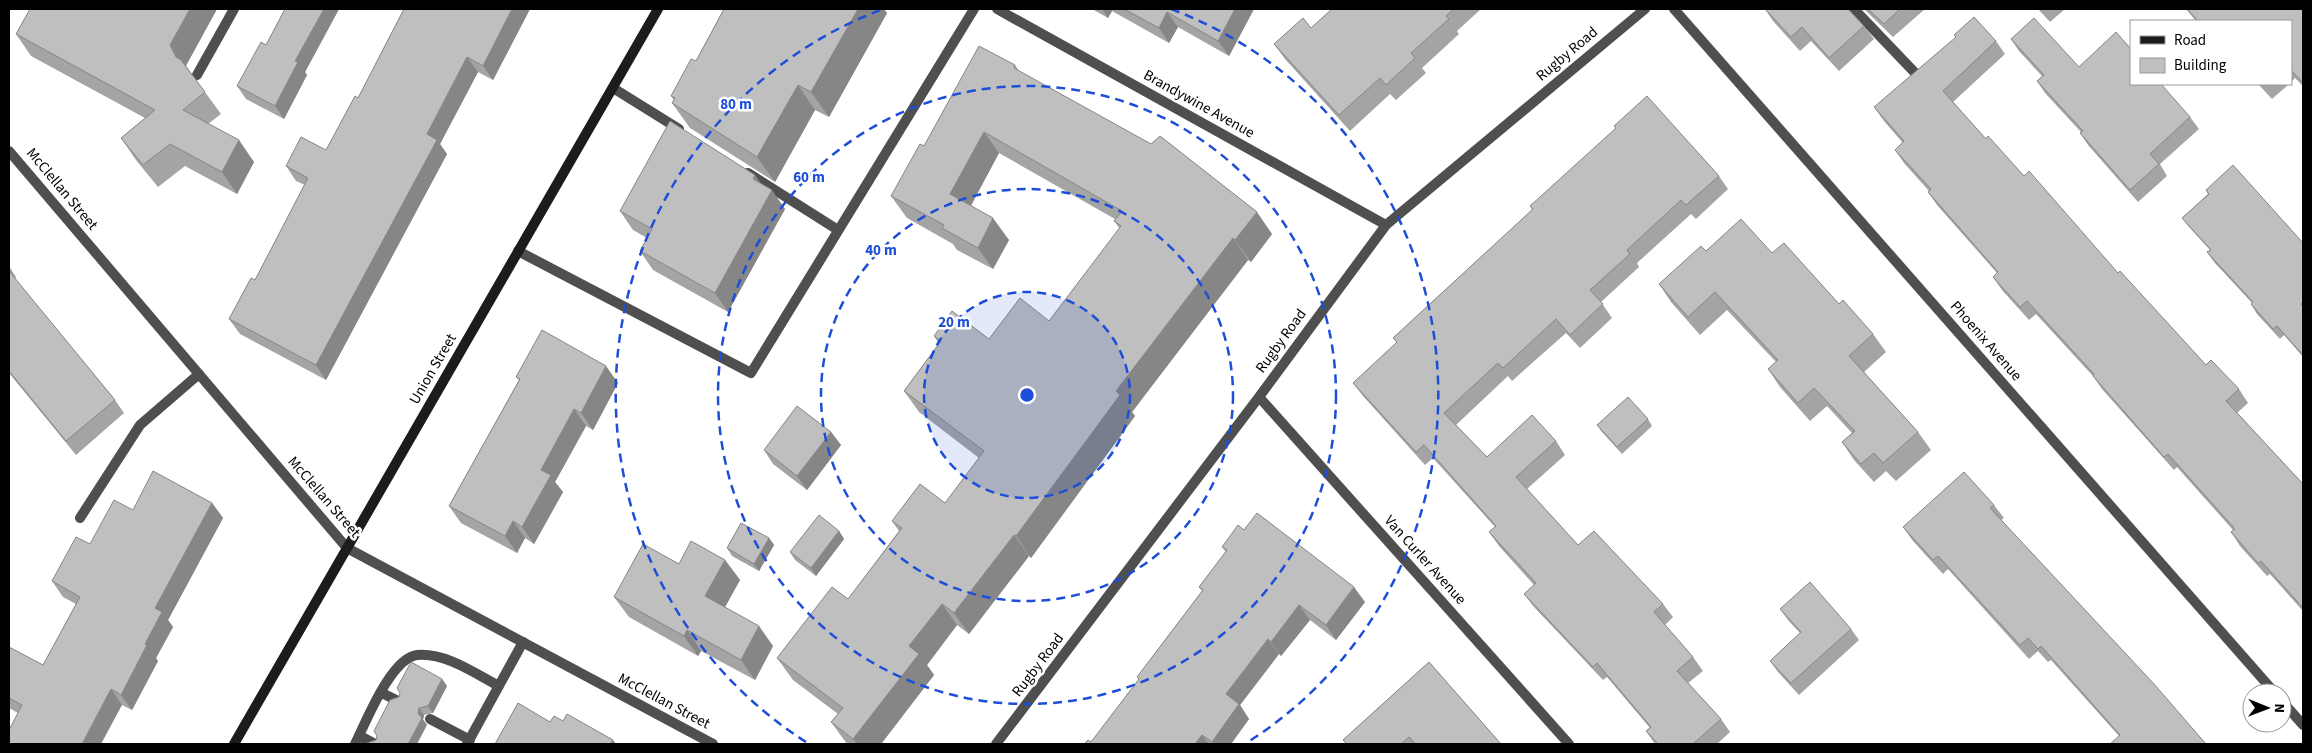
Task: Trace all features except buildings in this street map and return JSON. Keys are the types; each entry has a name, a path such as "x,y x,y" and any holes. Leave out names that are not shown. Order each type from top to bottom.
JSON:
{"main road":[{"name":"Union Street","path":"236,744 658,9"}],"street":[{"path":"197,75 234,9"},
{"path":"518,251 751,373 974,9"},
{"name":"Brandywine Avenue","path":"997,9 1386,225"},
{"name":"Rugby Road","path":"996,744 1259,397 1386,225 1645,9"},
{"name":"Phoenix Avenue","path":"1674,9 2266,683"},
{"path":"1854,9 1919,76"},
{"path":"613,88 687,134"},
{"name":"McClellan Street","path":"9,150 347,548 714,744"},
{"path":"738,166 838,230"},
{"path":"80,518 140,425 199,374"},
{"name":"Van Curler Avenue","path":"1259,397 1568,744"},
{"path":"430,719 469,742 523,642"},
{"path":"375,744 357,740 392,674 404,660 416,655 448,661 499,686"},
{"path":"382,692 398,701"},
{"path":"2292,712 2303,725"}]}
